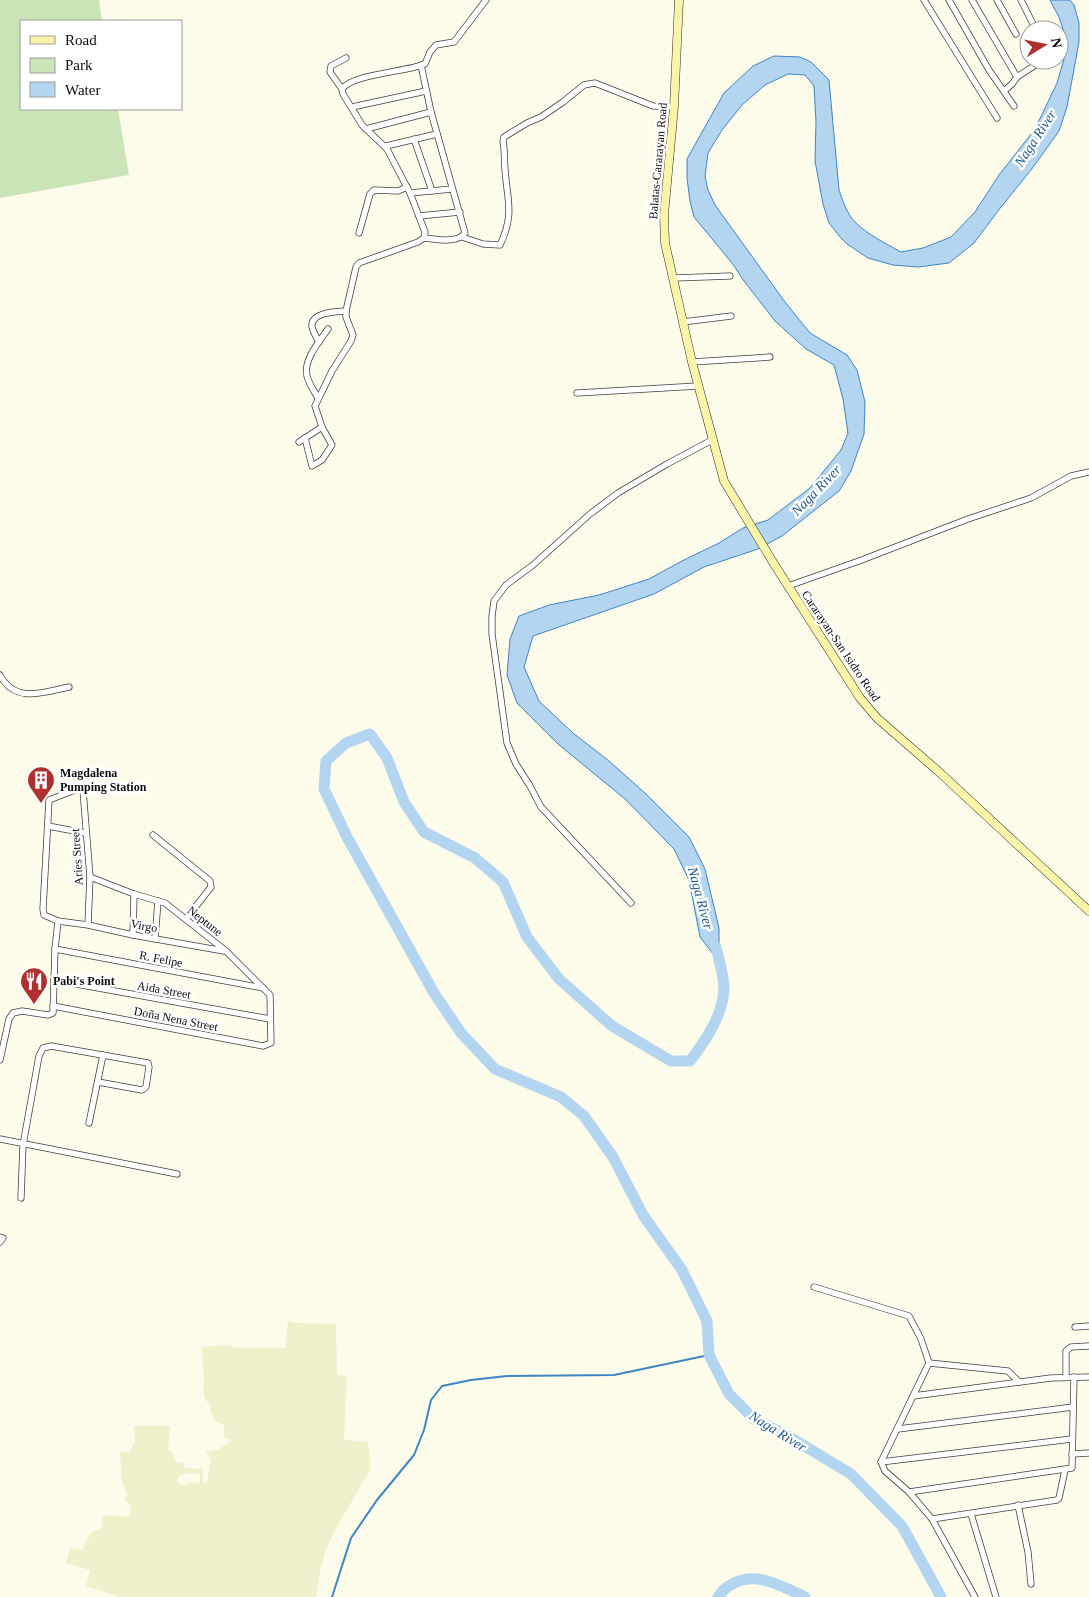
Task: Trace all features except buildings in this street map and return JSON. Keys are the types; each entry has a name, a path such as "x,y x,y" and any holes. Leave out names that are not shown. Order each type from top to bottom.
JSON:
{"main road":[{"name":"Balatas-Cararayan Road","path":"680,0 674,108 664,215 665,243 683,322"},
{"name":"Cararayan-San Isidro Road","path":"683,322 724,482 860,698 877,718 938,771 1089,911"}],"street":[{"path":"342,89 345,84 359,79 425,64 430,52 436,45 454,42 486,0"},
{"path":"924,0 996,118"},
{"path":"949,0 989,70 1014,106"},
{"path":"972,0 1017,77"},
{"path":"997,0 1016,34"},
{"path":"1021,0 1031,20"},
{"path":"346,58 331,66 330,72 362,125 386,146 419,216 425,232 424,238"},
{"path":"421,65 431,112 460,212 465,233 462,237"},
{"path":"1004,91 1017,77 1028,70"},
{"path":"305,438 312,466 322,460 332,445 322,427 315,406 332,371 351,341 353,334 346,317 346,311 356,267 359,263 418,242 424,238 456,239 462,237 483,244 500,244 510,216 504,137 541,117 584,85 595,83 653,106 674,108"},
{"path":"352,107 426,92"},
{"path":"366,129 431,112"},
{"path":"386,146 437,134"},
{"path":"414,139 432,191"},
{"path":"359,233 370,194 374,190 432,191 452,188"},
{"path":"419,216 460,212"},
{"path":"674,278 730,276"},
{"path":"318,342 312,326 314,319 320,315 346,311"},
{"path":"683,322 731,316"},
{"path":"318,398 308,378 306,369 318,342 328,329"},
{"path":"692,362 770,357"},
{"path":"577,393 698,386"},
{"path":"299,442 322,427"},
{"path":"631,903 541,807 510,754 494,656 492,616 494,601 506,585 554,548 590,514 618,493 712,440"},
{"path":"788,586 968,519 1031,498 1071,476 1089,472"},
{"path":"0,676 14,691 28,695 69,687"},
{"name":"Aries Street","path":"48,826 49,800 80,788 82,790 90,877 88,925"},
{"path":"0,1060 8,1019 13,1013 22,1011 50,1015 52,1013 58,921 46,917 43,909 48,826 85,833"},
{"path":"153,835 210,881 211,888 186,920"},
{"name":"Neptune","path":"90,877 134,894 165,903 226,951 270,996 270,1019"},
{"path":"133,935 134,894"},
{"path":"155,939 158,901"},
{"name":"Virgo","path":"58,921 226,951"},
{"name":"R. Felipe","path":"55,949 263,988"},
{"name":"Aida Street","path":"54,980 270,1019"},
{"name":"Doña Nena Street","path":"53,1006 263,1046 271,1043 270,1019"},
{"path":"21,1198 23,1145 39,1056 43,1048 51,1046 148,1063 146,1087 142,1090 98,1082"},
{"path":"90,1123 103,1055"},
{"path":"0,1139 177,1174"},
{"path":"0,1237 3,1238 0,1242"},
{"path":"814,1286 909,1316 921,1339 929,1363 881,1462 885,1472 909,1492 932,1519 975,1597"},
{"path":"1076,1327 1089,1326"},
{"path":"1066,1377 1066,1351 1071,1347 1089,1346"},
{"path":"929,1363 1008,1371 1019,1382"},
{"path":"913,1396 1019,1382 1066,1377 1089,1377"},
{"path":"909,1492 1072,1468 1074,1377"},
{"path":"898,1429 1073,1407"},
{"path":"881,1462 1072,1438"},
{"path":"1072,1454 1089,1453"},
{"path":"932,1519 1057,1500 1065,1470"},
{"path":"1018,1505 1028,1552 1031,1584"},
{"path":"971,1514 996,1597"}],"green space":[{"path":"0,0 99,0 102,20 20,20 20,110 118,110 129,175 0,198"},
{"path":"288,1321 336,1324 337,1374 347,1377 344,1440 368,1442 371,1468 334,1532 324,1555 316,1597 121,1597 86,1586 90,1570 66,1563 70,1548 82,1550 90,1533 101,1529 103,1515 126,1517 130,1514 131,1507 124,1499 127,1495 122,1482 120,1452 130,1452 135,1440 134,1426 170,1426 168,1450 171,1450 177,1463 184,1462 183,1468 203,1469 203,1482 207,1482 211,1460 206,1452 219,1449 232,1440 224,1438 225,1428 223,1424 216,1422 210,1413 211,1406 205,1399 202,1347 223,1345 239,1348 285,1348","holes":["200,1473 200,1482 189,1483 187,1486 184,1484 180,1485 177,1480 181,1474"]}],"water":[{"path":"1050,0 1070,0 1074,5 1079,23 1079,42 1067,107 1059,131 974,243 949,263 918,267 893,265 868,258 847,244 829,223 823,204 815,161 816,122 814,86 805,75 788,74 765,85 742,105 722,130 708,153 705,176 708,190 715,205 785,302 810,333 847,355 857,370 865,402 864,434 851,471 839,491 782,536 758,549 704,567 654,594 533,636 524,667 539,701 573,733 609,761 646,794 689,837 705,869 719,928 719,962 700,937 689,880 674,849 625,799 558,744 517,703 507,675 510,639 519,616 549,605 599,595 649,579 719,543 743,528 768,520 810,488 841,450 848,433 843,399 834,365 806,349 775,321 732,263 694,217 687,178 687,159 724,93 753,66 774,56 800,57 811,62 829,80 839,190 850,215 865,231 901,252 923,248 951,237 975,212 999,175 1035,129 1057,83 1061,70 1069,70 1069,20 1060,20"}],"waterway":[{"name":"Naga River","path":"716,947 724,986 721,1007 708,1035 690,1061 671,1061 612,1026 559,979 527,937 503,882 475,858 424,832 404,802 387,758 370,734 346,743 326,761 324,789 347,837 434,993 461,1033 495,1069 561,1097 584,1116 613,1157 643,1215 682,1270 707,1321 709,1355 729,1394 754,1419 788,1436 851,1474 902,1526 941,1597"},
{"path":"332,1597 351,1538 377,1500 414,1455 424,1430 431,1400 442,1386 471,1380 507,1376 614,1375 709,1355"},
{"name":"Naga River","path":"718,1597 728,1587 748,1579 768,1581 805,1597"}],"place":[{"name":"Magdalena Pumping Station","path":"41,804"},
{"name":"Pabi's Point","path":"34,1005"}]}
